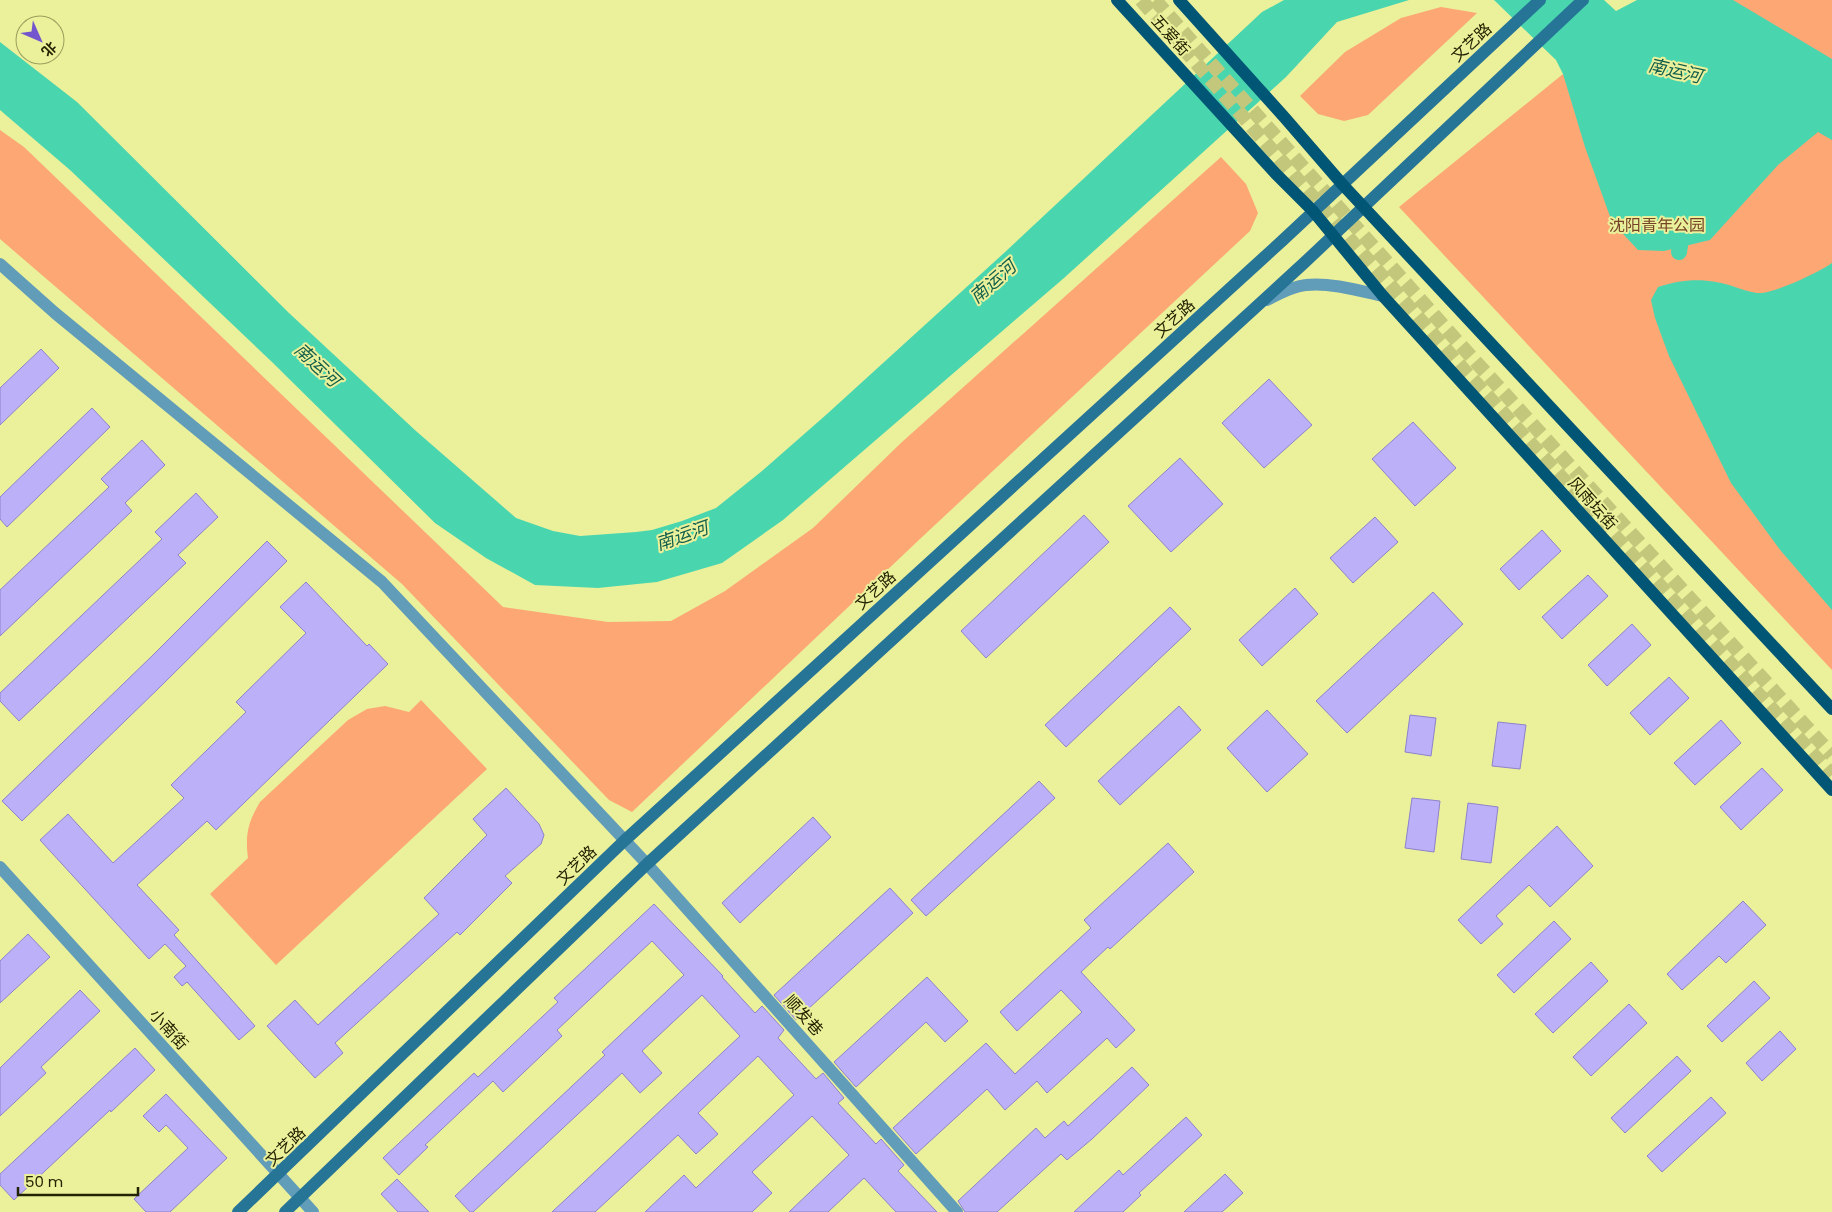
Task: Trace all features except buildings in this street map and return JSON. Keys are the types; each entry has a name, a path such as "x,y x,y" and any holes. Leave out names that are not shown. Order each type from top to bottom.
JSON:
{"main road":[{"name":"五爱街","path":"1116,0 1253,148"},
{"name":"五爱街","path":"1179,0 1286,118"},
{"name":"文艺路","path":"238,1212 624,841 1343,184 1540,0"},
{"path":"285,1212 647,864 1365,207 1582,0"},
{"name":"风雨坛街","path":"1286,118 1343,184 1832,709"},
{"name":"风雨坛街","path":"1253,148 1334,234 1383,296 1832,790"}],"street":[{"name":"顺发巷","path":"0,264 63,319 382,582 647,864 957,1212"},
{"path":"1259,304 1279,294 1306,285 1341,287 1383,296"},
{"name":"小南街","path":"0,867 313,1212"}],"green space":[{"name":"沈阳青年公园","path":"1646,0 1832,0 1832,670 1399,207 1563,74"},
{"path":"1441,7 1477,13 1368,115 1344,121 1318,114 1300,96 1345,52 1401,18"},
{"path":"0,130 24,147 503,607 608,622 671,621 725,591 813,528 902,442 1221,157 1246,184 1258,213 1250,231 921,538 632,812 609,800 402,584 0,239"},
{"path":"421,700 487,769 276,965 210,894 248,858 248,829 256,809 260,802 348,720 367,709 385,706 409,712"}],"water":[{"name":"南运河","path":"1284,0 1409,0 1337,22 1286,77 1064,278 783,520 722,563 657,582 598,588 535,585 486,558 435,523 272,362 70,170 0,110 0,42 15,54 15,65 30,65 77,102 289,313 416,431 516,518 553,531 580,536 636,532 652,530 682,521 716,508 762,471 1004,253 1262,12"},
{"name":"南运河","path":"1494,0 1604,0 1616,11 1637,0 1733,0 1832,59 1832,140 1818,132 1778,165 1710,240 1664,251 1638,250 1612,222 1585,147 1563,74 1556,60"},
{"path":"1832,263 1832,610 1781,551 1731,483 1669,356 1655,318 1651,300 1658,287 1693,280 1716,282 1752,292 1764,293 1795,282"}],"waterway":[{"path":"1679,252 1683,226"}],"tunnel":[{"path":"1141,0 1465,371 1832,775"},
{"path":"1155,0 1457,341 1832,755"}]}
